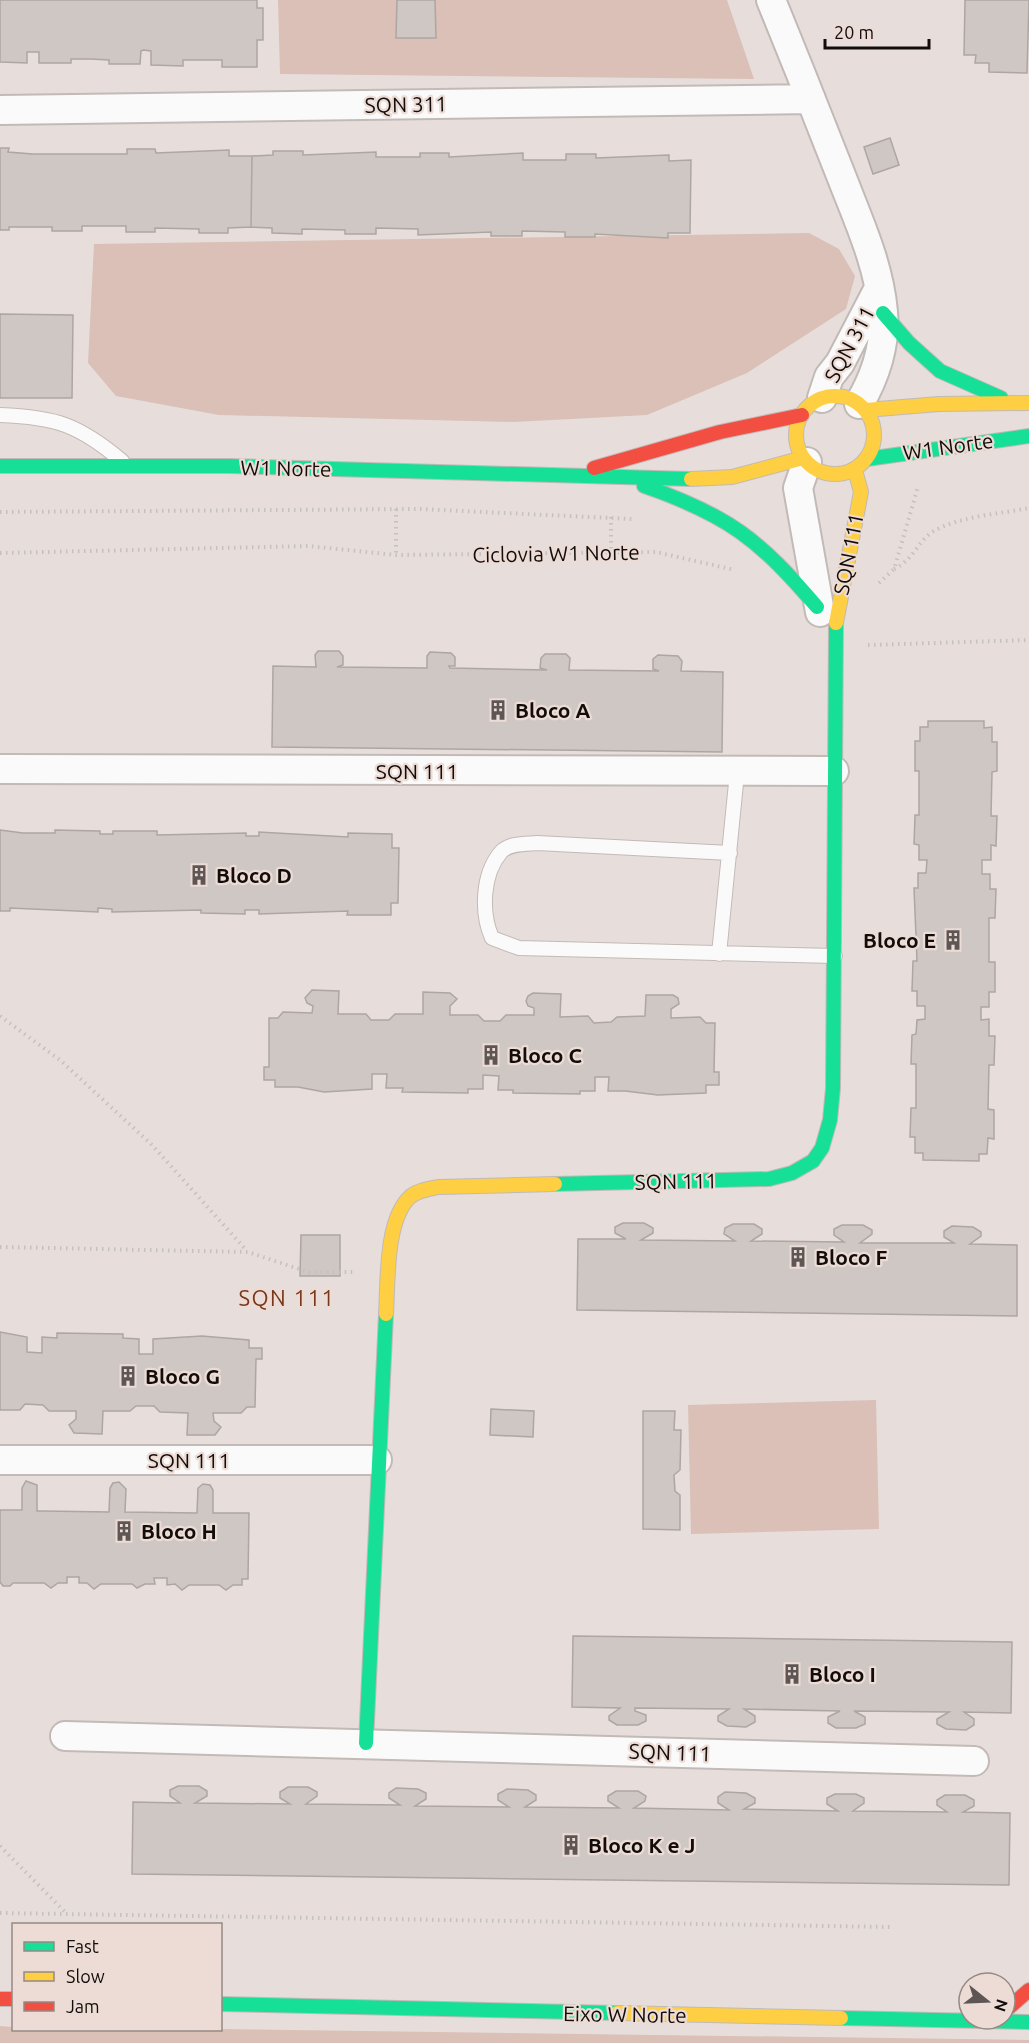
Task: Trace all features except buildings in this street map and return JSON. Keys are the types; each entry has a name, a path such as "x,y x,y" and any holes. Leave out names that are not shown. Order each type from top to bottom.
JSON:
{"street":[{"name":"SQN 311","path":"771,0 873,256 881,301 877,367 863,407"},
{"name":"SQN 311","path":"0,110 811,99"},
{"name":"SQN 311","path":"812,407 829,377 881,301"},
{"path":"881,301 909,343 940,371 1011,403"},
{"path":"834,395 848,398 863,407 872,421 875,434 873,448 867,459 855,470 835,475 815,469 805,460 796,437 812,407 834,395"},
{"name":"W1 Norte","path":"863,407 1029,403"},
{"name":"W1 Norte","path":"572,474 812,407"},
{"name":"W1 Norte","path":"867,459 1029,436"},
{"name":"W1 Norte","path":"0,466 229,466 572,474 623,479 732,477 805,460"},
{"name":"SQN 111","path":"805,460 798,488 817,607 835,639"},
{"name":"SQN 111","path":"366,1743 387,1273 394,1229 402,1207 418,1191 438,1187 769,1179 795,1173 809,1164 821,1151 827,1133 831,1099 835,956 835,639 843,583 861,492 855,470"},
{"path":"623,479 669,494 720,518 775,558 817,607"},
{"name":"SQN 111","path":"0,769 737,773 834,771"},
{"name":"SQN 111","path":"0,1460 377,1460"},
{"name":"SQN 111","path":"65,1736 974,1761"},
{"path":"1017,2000 1029,1990"},
{"name":"Eixo W Norte","path":"222,2004 957,2020"}],"lane":[{"path":"0,416 48,418 76,428 95,438 128,466"},
{"path":"719,954 737,773"},
{"path":"730,853 537,843 513,845 502,851 485,892 486,924 492,938 503,944 551,950 835,956"}],"path":[{"path":"894,569 918,486 926,478"},
{"path":"843,583 878,583 894,569 906,563 933,532 968,520 1029,508"},
{"path":"0,512 396,509 642,520"},
{"path":"396,509 396,555"},
{"path":"611,517 611,552"},
{"name":"Ciclovia W1 Norte","path":"0,553 308,546 396,555 656,552 741,571"},
{"path":"835,639 870,646 1029,640"},
{"path":"0,1016 60,1060 152,1145 248,1252"},
{"path":"0,1247 248,1252 308,1272 387,1273"},
{"path":"0,1846 67,1914"},
{"path":"0,1913 891,1927"}],"shaded area":[{"path":"278,0 727,0 754,79 280,74"},
{"path":"809,233 839,249 855,276 846,309 747,373 647,415 514,422 219,415 116,396 88,363 94,244"},
{"path":"876,1400 879,1529 691,1534 688,1405"},
{"path":"0,2026 12,2027 12,2031 222,2031 222,2029 1029,2040 1029,2043 0,2043"}],"traffic: fast":[{"path":"883,313 909,343 940,371 1001,398"},
{"path":"867,459 1029,436"},
{"path":"0,466 229,466 691,479"},
{"path":"644,486 698,508 741,532 778,564 817,607"},
{"path":"555,1184 769,1179 792,1173 813,1161 822,1148 830,1120 833,1088 836,623"},
{"path":"366,1743 386,1314"},
{"path":"222,2004 617,2013"},
{"path":"841,2018 1029,2022"}],"traffic: slow":[{"path":"835,396 850,399 863,407 871,420 874,435 871,450 863,463 850,471 835,474 820,471 807,463 799,450 796,435 799,420 807,407 820,399 835,396"},
{"path":"866,410 939,404 1029,403"},
{"path":"691,479 732,477 803,458"},
{"path":"836,623 861,492 855,470"},
{"path":"386,1314 392,1235 396,1219 411,1196 420,1191 438,1187 555,1184"},
{"path":"617,2013 841,2018"}],"traffic: jam":[{"path":"594,468 720,432 802,415"},
{"path":"1017,2000 1029,1990"},
{"path":"0,1999 12,1999"}],"place":[{"name":"Bloco A","path":"498,710"},
{"name":"Bloco D","path":"199,875"},
{"name":"Bloco E","path":"953,940"},
{"name":"Bloco C","path":"491,1055"},
{"name":"Bloco F","path":"798,1257"},
{"name":"Bloco G","path":"128,1376"},
{"name":"Bloco H","path":"124,1531"},
{"name":"Bloco I","path":"792,1674"},
{"name":"Bloco K e J","path":"571,1845"}],"district":[{"name":"SQN 111","path":"287,1297"}]}
